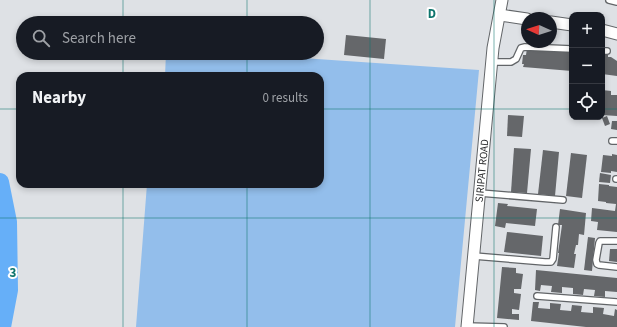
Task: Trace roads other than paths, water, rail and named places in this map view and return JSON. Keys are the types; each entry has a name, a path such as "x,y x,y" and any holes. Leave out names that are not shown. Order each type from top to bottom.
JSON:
{"street":[{"name":"SIRIPAT ROAD","path":"467,327 492,62 502,0"},
{"path":"500,15 521,18"},
{"path":"557,23 569,25"},
{"path":"605,31 617,34"}],"lane":[{"path":"609,0 617,2"},
{"path":"492,62 511,62 516,60 521,48 526,47 569,49"},
{"path":"480,193 563,200"},
{"path":"474,256 551,262 553,259 556,227"},
{"path":"617,241 600,241 596,260 597,264 599,265 617,267"},
{"path":"537,296 617,302"},
{"path":"467,327 504,327"}],"waterway":[{"path":"0,182 8,222 9,290 2,327"}]}
